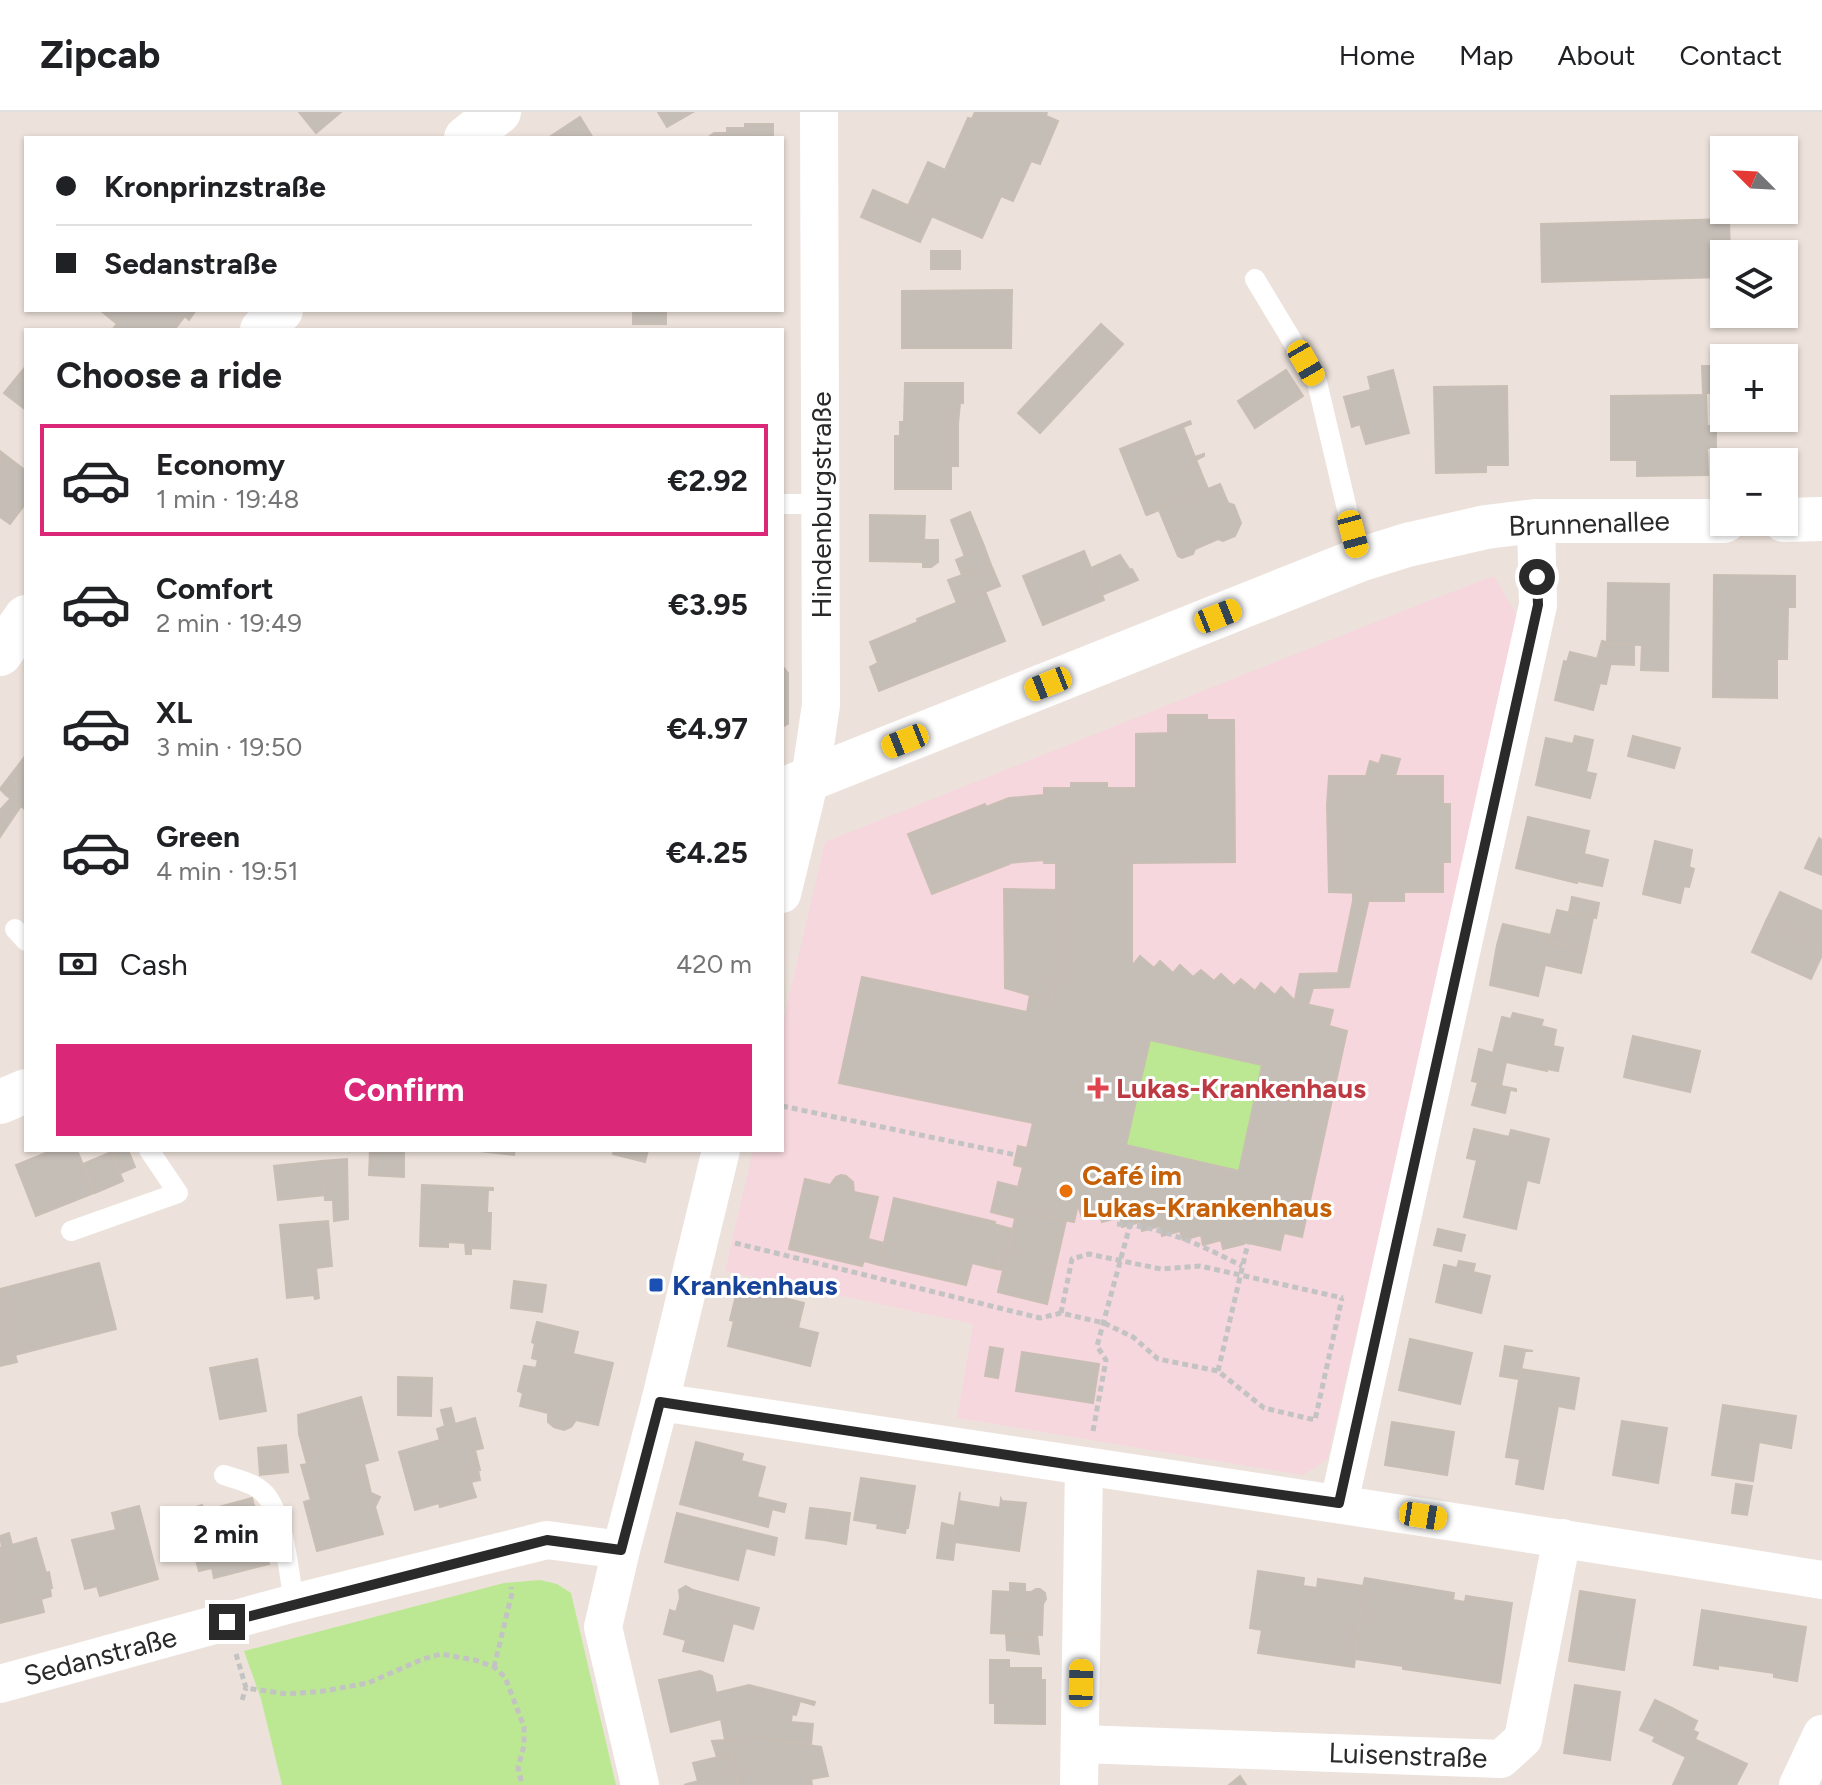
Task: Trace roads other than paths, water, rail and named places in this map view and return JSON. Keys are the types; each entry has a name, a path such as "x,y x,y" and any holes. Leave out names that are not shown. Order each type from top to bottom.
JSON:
{"street":[{"path":"469,136 499,112"},
{"name":"Hindenburgstraße","path":"784,878 796,785 821,705 819,112"},
{"path":"264,328 279,312"},
{"path":"1798,520 1822,519"},
{"path":"1339,1503 1538,605 1536,521"},
{"name":"Brunnenallee","path":"796,785 1359,560 1407,545 1486,527 1536,521 1710,521"},
{"path":"0,654 24,620"},
{"path":"0,1102 24,1092"},
{"path":"640,1785 603,1627 721,1152"},
{"path":"660,1402 1339,1503 1822,1580"},
{"path":"1079,1785 1085,1467"},
{"name":"Luisenstraße","path":"1080,1744 1501,1759 1523,1739 1562,1538"},
{"name":"Sedanstraße","path":"0,1684 294,1603 547,1540 621,1550"},
{"path":"1798,1785 1822,1734"}],"lane":[{"path":"1255,279 1317,382 1359,560"},
{"path":"784,504 821,504"},
{"path":"71,1231 178,1193 150,1152"},
{"path":"224,1475 250,1483 268,1497 280,1527 294,1603"}],"place":[{"name":"Lukas-Krankenhaus","path":"1098,1088"},
{"name":"Café im Lukas-Krankenhaus","path":"1066,1191"},
{"name":"Krankenhaus","path":"656,1285"}]}
